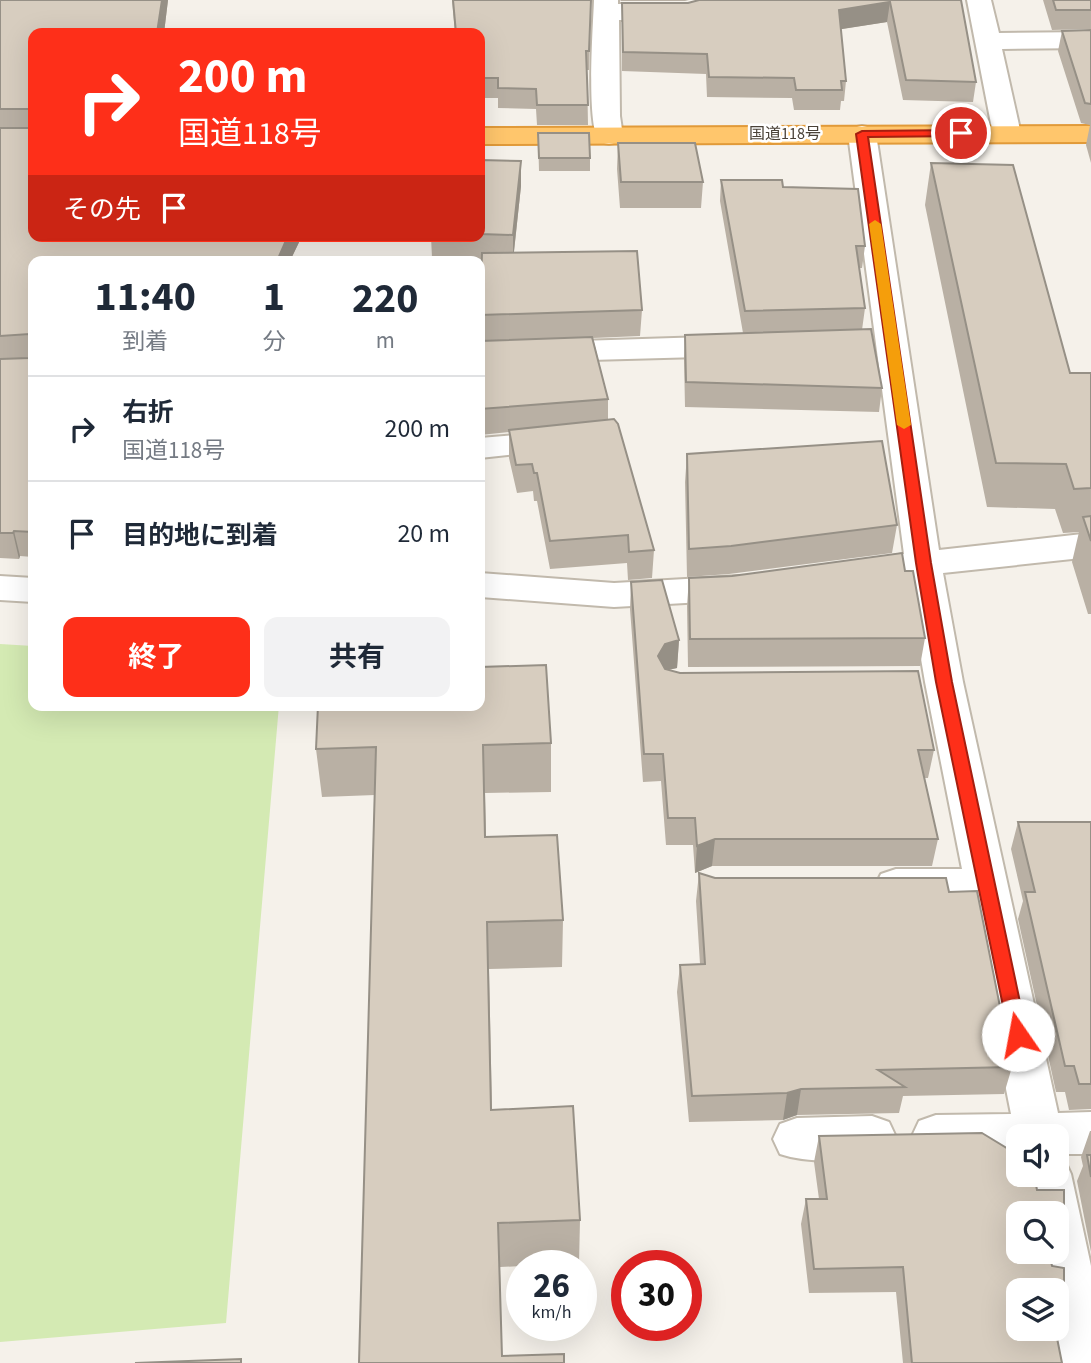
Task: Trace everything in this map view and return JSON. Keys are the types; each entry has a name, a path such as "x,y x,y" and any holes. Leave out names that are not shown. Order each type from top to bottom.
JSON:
{"highway":[{"name":"国道118号","path":"485,136 1091,134"}],"street":[{"path":"979,0 1007,134"},
{"path":"609,136 606,117 606,6 687,12 698,9"},
{"path":"987,41 1091,40"},
{"path":"862,134 879,341 944,682 1036,1124"},
{"path":"485,354 769,345"},
{"path":"485,448 586,439"},
{"path":"873,570 1091,545"},
{"path":"485,585 614,595 771,585"},
{"path":"0,589 28,590"},
{"path":"904,682 944,682"},
{"path":"863,886 987,886"},
{"path":"1069,1140 1091,1133"},
{"path":"797,1139 1006,1147"},
{"path":"1065,1264 1086,1363"}],"green space":[{"path":"0,644 28,646 28,711 278,711 226,1323 0,1342"}],"building":[{"path":"0,0 162,0 158,28 28,28 28,109 0,109"},
{"path":"453,0 591,0 589,51 586,51 588,105 537,105 536,89 498,88 498,78 485,78 485,28 456,28"},
{"path":"699,0 961,0 976,82 906,80 890,2 839,10 846,81 841,81 842,90 796,90 794,78 709,77 707,54 623,52 622,3 688,3"},
{"path":"1053,0 1091,0 1091,10 1056,10"},
{"path":"1091,30 1091,104 1085,103 1062,31"},
{"path":"0,128 28,128 28,242 285,242 279,256 28,256 28,334 0,336"},
{"path":"538,133 589,133 590,158 539,158"},
{"path":"618,143 695,143 703,182 621,182"},
{"path":"485,160 521,161 513,235 485,234"},
{"path":"931,163 1013,165 1070,373 1091,373 1091,488 1074,489 1066,464 996,463"},
{"path":"721,180 782,180 783,187 858,189 865,246 856,246 865,308 745,311"},
{"path":"637,251 642,310 485,315 485,256 482,256 482,253"},
{"path":"871,329 882,388 686,382 685,335"},
{"path":"592,337 608,399 485,409 485,341"},
{"path":"28,358 28,532 0,533 0,359"},
{"path":"614,419 618,424 654,550 629,552 628,535 550,541 537,473 534,473 532,464 516,465 509,430"},
{"path":"882,441 897,525 689,549 687,454"},
{"path":"1091,516 1091,541 1083,517"},
{"path":"902,553 905,571 913,571 925,638 690,639 689,578 732,576"},
{"path":"662,580 679,640 665,644 658,656 665,669 680,673 918,671 934,750 918,750 938,839 715,839 697,846 695,818 668,818 663,754 644,754 631,582"},
{"path":"546,665 551,743 483,745 485,837 557,835 563,920 487,922 491,1110 573,1106 580,1220 498,1223 502,1356 564,1354 564,1363 359,1363 376,747 316,749 318,711 485,711 485,667"},
{"path":"1018,822 1091,822 1091,1084 1079,1084 1074,1066 1065,1066 1025,892 1035,892"},
{"path":"699,873 715,878 946,878 949,892 977,891 1012,1067 878,1070 905,1087 801,1089 787,1093 692,1096 680,965 705,964"},
{"path":"982,1133 1006,1148 1006,1187 1064,1190 1064,1201 1006,1201 1006,1264 1052,1264 1064,1268 1064,1278 1006,1278 1006,1341 1058,1341 1062,1363 912,1363 903,1267 814,1269 806,1199 827,1199 819,1136"},
{"path":"1087,1155 1091,1155 1091,1177"},
{"path":"241,1359 241,1363 135,1363"}],"slow traffic":[{"path":"875,224 904,425"}],"route":[{"path":"961,133 862,134 923,563 944,682 1018,1035"}]}
